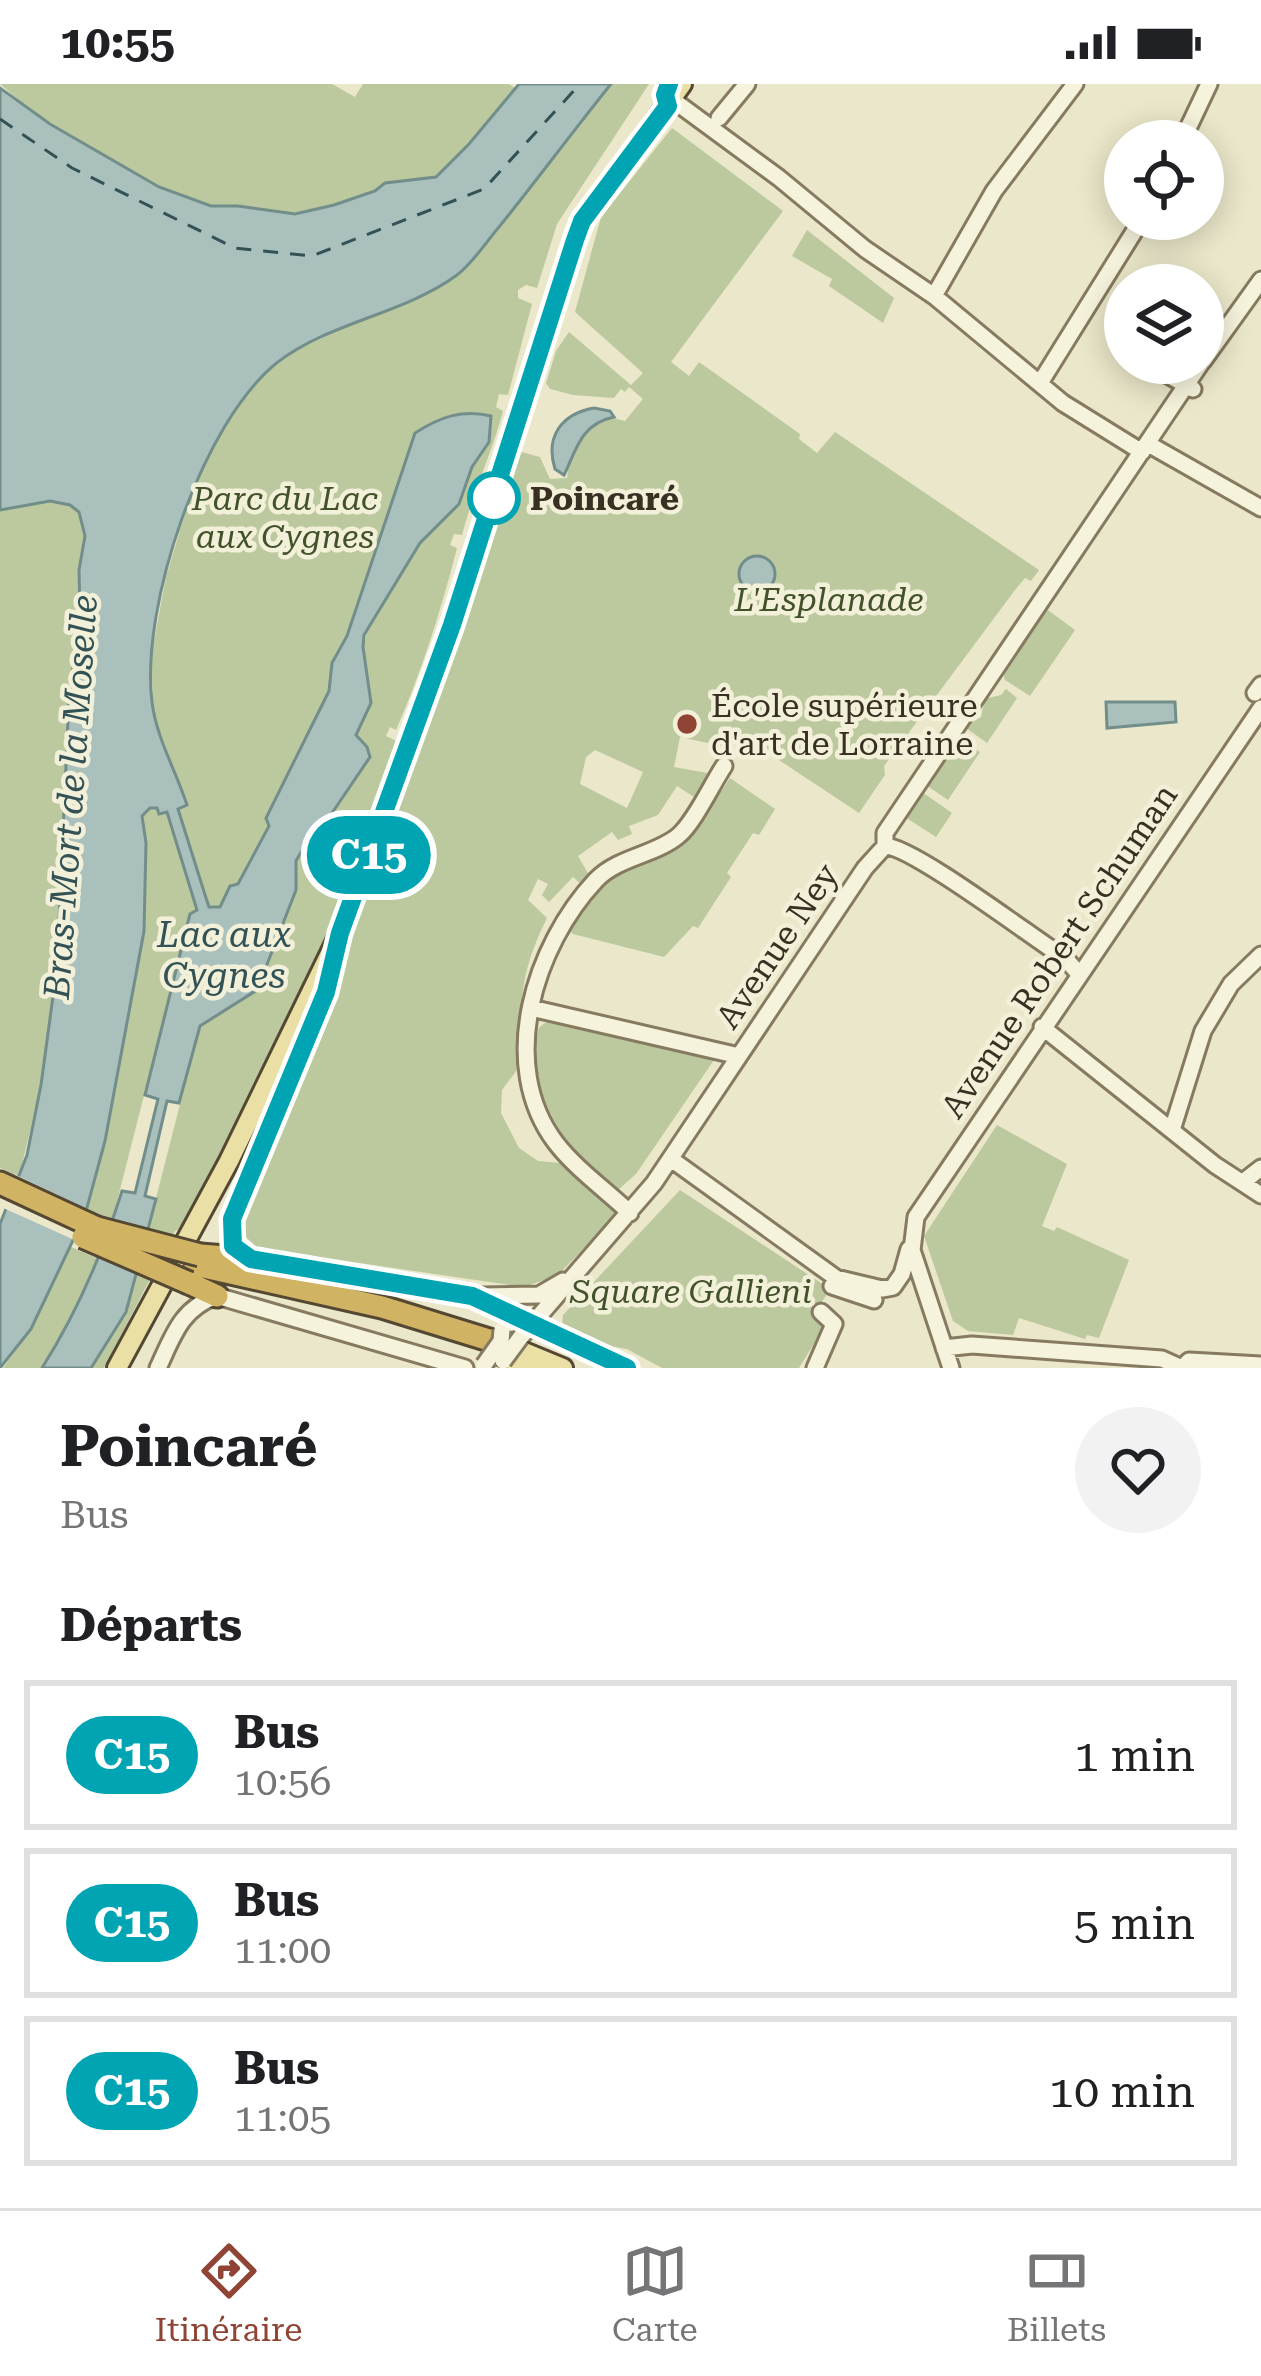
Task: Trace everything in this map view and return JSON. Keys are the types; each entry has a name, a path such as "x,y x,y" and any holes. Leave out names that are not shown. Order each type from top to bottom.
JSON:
{"highway":[{"path":"0,1183 90,1232"},
{"path":"0,1197 191,1268 376,1314 487,1359"},
{"path":"191,1268 251,1259"},
{"path":"191,1268 217,1296"},
{"path":"191,1268 382,1306 487,1359"}],"main road":[{"path":"117,1368 191,1268 340,933 452,625 582,221 677,92"},
{"path":"487,1359 531,1368"},
{"path":"487,1359 563,1368"}],"street":[{"path":"719,118 747,84"},
{"path":"934,296 994,191 1075,84"},
{"path":"1191,120 1209,84"},
{"path":"677,92 865,249 934,296 1063,403 1261,508"},
{"path":"1040,383 1129,240"},
{"name":"Avenue Ney","path":"1224,330 1261,280"},
{"path":"1182,384 1186,387"},
{"name":"Avenue Ney","path":"487,1359 532,1324 670,1160 865,868 885,846 885,832 1186,387 1192,390 1196,384"},
{"name":"Avenue Robert Schuman","path":"670,1160 836,1278 882,1289 893,1287 902,1274 922,1206 1071,990 1259,695"},
{"path":"630,1213 558,1145 540,1113 528,1063 531,1009 551,944 597,879 679,836 724,766"},
{"path":"885,846 898,847 935,871 1066,958 1078,973"},
{"path":"340,933 326,992 232,1219 233,1246 251,1259 479,1299 539,1294 585,1265"},
{"path":"1170,1128 1202,1031 1231,984 1261,955"},
{"path":"531,1009 739,1056"},
{"path":"1042,1027 1261,1195"},
{"path":"1243,1182 1261,1168"},
{"path":"912,1235 919,1276 951,1368"},
{"path":"815,1368 834,1324 819,1312 841,1288 874,1300"},
{"path":"158,1368 184,1315 195,1304 217,1296 487,1359 499,1318 479,1299"},
{"path":"479,1299 627,1368"},
{"path":"944,1348 972,1345 1162,1359 1182,1368 1189,1360 1261,1365"}],"green space":[{"path":"0,84 332,84 355,97 363,84 509,84 515,88 519,84 436,177 385,183 375,191 295,214 211,206 159,187 31,111"},
{"name":"Parc du Lac aux Cygnes","path":"611,84 649,84 557,224 537,288 526,285 518,290 518,298 532,304 508,395 499,394 496,407 503,411 499,427 462,535 454,534 450,545 457,548 423,663 396,730 390,727 386,736 403,744 355,868 277,1050 218,1168 185,1226 175,1231 104,1368 91,1368 131,1296 200,1026 257,990 296,890 296,861 370,757 355,735 371,703 363,647 369,624 420,544 459,504 472,467 463,412 415,434 347,636 332,663 329,691 257,854 238,884 230,886 221,907 190,915 112,1221 86,1210 105,1141 144,931 142,816 150,808 159,813 182,791 154,717 151,657 166,577 194,484 228,417 250,386 295,351 458,274"},
{"name":"L'Esplanade","path":"672,128 783,211 671,362 689,376 699,362 800,434 799,439 817,453 835,432 1039,570 1015,590 884,766 885,775 859,813 741,735 731,748 680,737 674,767 713,774 697,799 677,786 658,815 629,826 632,834 618,840 612,832 578,856 590,877 582,885 573,877 549,902 542,895 548,884 538,879 528,900 547,918 523,988 523,1062 502,1090 501,1113 519,1148 538,1161 560,1163 565,1158 617,1214 557,1276 523,1287 258,1248 238,1230 235,1215 510,449 540,457 550,479 567,478 574,449 584,434 609,417 625,421 643,399 629,387 614,398 573,395 550,389 546,383 556,351 569,332 631,385 643,373 575,312 601,217","holes":["595,750 643,772 627,808 580,784 586,757"]},
{"path":"807,230 894,298 883,323 829,286 832,279 792,256"},
{"path":"51,501 79,512 85,536 69,698 57,967 41,1085 19,1177 0,1168 0,510"},
{"path":"1045,608 1075,630 1030,696 1005,680 1003,673"},
{"path":"1006,689 1017,698 987,743 967,725 981,717 985,699"},
{"path":"964,742 980,752 948,800 926,785 941,763 958,755"},
{"path":"730,778 775,809 727,873 731,877 698,928 693,926 664,957 573,934 567,927 598,883 681,840 715,787 721,792"},
{"path":"922,792 952,813 936,837 905,817"},
{"path":"551,1021 714,1060 636,1174 618,1190 571,1146 542,1093 537,1035"},
{"path":"997,1125 1067,1164 1042,1226 1054,1231 1057,1227 1129,1260 1099,1338 1087,1335 1085,1339 1019,1318 1013,1335 968,1331 953,1321 924,1236"},
{"name":"Square Gallieni","path":"680,1190 830,1289 815,1313 827,1323 799,1368 662,1368 627,1349 592,1343 562,1327 563,1315"},
{"path":"71,1247 101,1260 70,1324 42,1368 3,1368 31,1329"}],"water":[{"path":"519,84 611,84 463,270 414,299 298,348 250,390 202,470 182,518 156,617 152,702 187,805 178,809 206,898 209,907 220,907 269,826 266,818 329,691 332,663 347,636 415,433 452,416 491,416 489,442 472,467 459,504 420,543 364,635 371,703 356,735 370,757 296,861 296,890 257,990 200,1026 179,1103 167,1101 145,1196 156,1199 126,1312 91,1368 42,1368 88,1282 122,1191 135,1193 158,1099 145,1095 190,914 197,910 167,812 159,814 157,808 150,808 142,816 144,931 105,1141 85,1215 31,1329 0,1368 0,1224 27,1155 57,967 69,698 85,536 79,512 70,505 50,501 0,510 0,88 50,124 159,187 211,206 295,214 375,191 385,183 436,177"},
{"path":"594,408 610,411 614,417 586,432 564,475 555,469 554,437 573,416"},
{"path":"757,556 770,561 775,574 770,587 757,592 744,587 739,574 744,561"},
{"path":"1106,702 1175,702 1176,722 1107,728"}],"pier":[{"path":"14,1174 92,1211 79,1242 1,1207"}],"ferry route":[{"path":"0,119 72,168 235,248 312,256 484,189 580,84"}],"bus line":[{"name":"C15","path":"627,1368 472,1296 251,1259 233,1246 232,1219 326,992 340,933 452,625 582,221 668,106 669,84"}],"place":[{"name":"Poincaré","path":"494,498"},
{"name":"École supérieure d'art de Lorraine","path":"687,724"}],"water label":[{"name":"Bras-Mort de la Moselle","path":"71,797"},
{"name":"Lac aux Cygnes","path":"224,956"}]}
